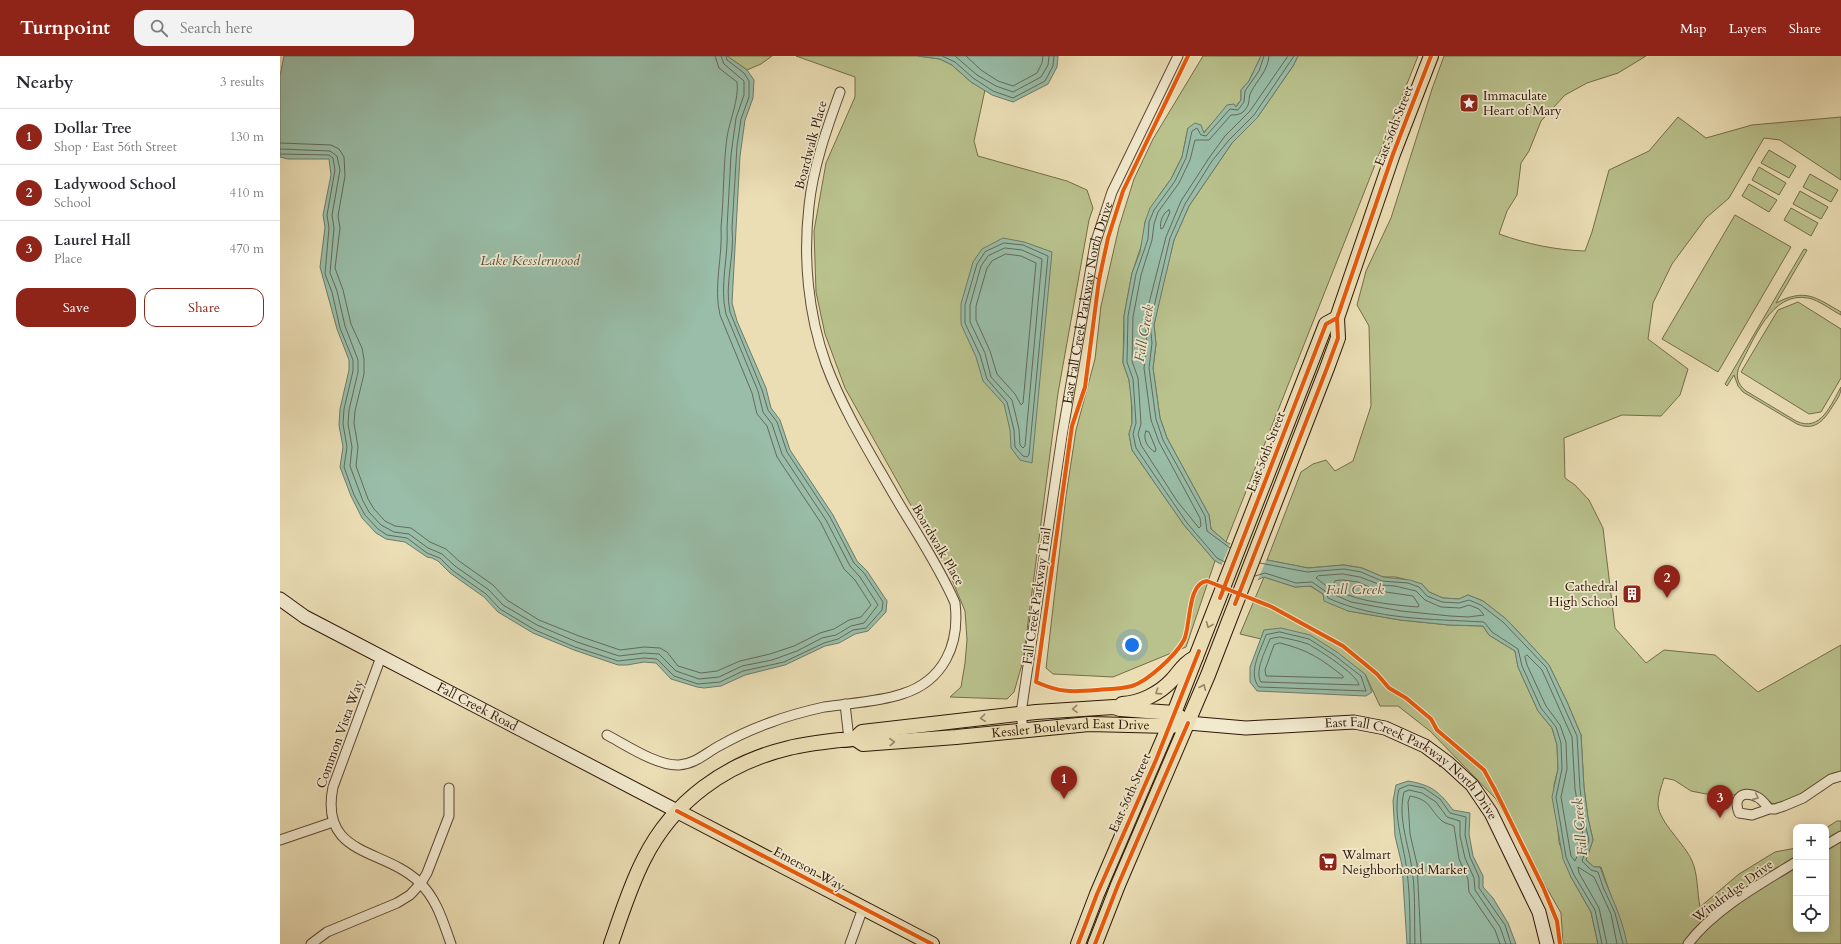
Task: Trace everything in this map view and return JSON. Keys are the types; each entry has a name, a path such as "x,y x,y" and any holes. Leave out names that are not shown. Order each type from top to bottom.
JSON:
{"main road":[{"name":"East 56th Street","path":"1095,944 1118,885 1188,723 1338,338 1337,318 1393,154 1432,56"},
{"name":"East 56th Street","path":"1078,944 1097,894 1169,726 1272,466 1326,324 1337,318"},
{"name":"Fall Creek Road","path":"280,600 305,617 677,811"},
{"path":"1114,707 1139,701 1154,694 1170,682 1184,663 1196,657"},
{"name":"Kessler Boulevard East Drive","path":"611,944 643,859 659,833 677,811 709,782 763,756 805,744 851,739 862,732 1021,713 1114,707 1120,709 1174,713"},
{"path":"1174,713 1188,723"},
{"name":"East Fall Creek Parkway North Drive","path":"1188,723 1246,728 1354,722 1385,728 1425,746 1448,763 1472,785 1491,813 1539,912 1547,944"},
{"name":"Kessler Boulevard East Drive","path":"851,739 863,744 1101,724 1169,726 1188,723"},
{"name":"Emerson Way","path":"677,811 932,944"}],"street":[{"name":"East Fall Creek Parkway North Drive","path":"1023,730 1021,713 1062,436 1095,244 1112,192 1178,56"},
{"name":"Boardwalk Place","path":"607,735 661,762 681,765 696,760 739,735 765,724 796,714 895,696 921,686 934,676 946,660 953,645 957,626 955,603 952,596 860,436 836,389 818,338 810,294 807,262 809,205 818,160 840,92"},
{"name":"Common Vista Way","path":"333,822 330,809 333,787 381,657"},
{"path":"845,704 851,739"},
{"path":"1769,809 1775,809 1793,802 1831,779 1841,776"},
{"path":"311,944 327,932 397,903 410,895 421,883 427,873 449,816 449,788"},
{"path":"280,840 333,822 342,836 351,845 402,870 421,883 438,909 451,944"},
{"path":"1829,842 1841,836"},
{"name":"Windridge Drive","path":"1688,944 1703,927 1726,908 1793,864"},
{"path":"850,944 863,908"}],"shaded area":[{"path":"727,56 772,56 761,64 747,70"},
{"path":"796,56 918,56 940,59 952,65 971,82 985,90 974,141 978,156 1067,181 1087,190 1093,208 1089,220 1058,393 1023,661 1014,692 1007,699 950,697 961,687 967,640 965,611 950,575 845,388 825,334 816,292 814,231 826,163 855,97 855,77"},
{"path":"1203,56 1261,56 1249,81 1241,90 1241,100 1235,107 1219,116 1203,133 1188,128 1182,157 1171,179 1160,194 1145,222 1144,238 1132,273 1124,316 1123,363 1129,380 1131,393 1132,423 1129,434 1132,450 1184,525 1215,561 1186,647 1113,677 1053,674 1046,668 1066,496 1076,430 1095,359 1101,306 1119,227 1134,179 1153,139"},
{"path":"1298,56 1418,56 1226,542 1211,529 1209,515 1167,438 1160,418 1153,368 1156,344 1154,325 1174,240 1189,206 1232,143 1257,118 1293,66"},
{"path":"1444,56 1646,56 1618,73 1587,83 1565,95 1541,121 1529,151 1521,163 1517,195 1507,211 1499,234 1531,244 1552,248 1585,251 1592,232 1609,170 1649,151 1678,117 1706,138 1752,125 1841,117 1841,180 1780,140 1764,138 1729,198 1706,218 1672,264 1653,303 1648,339 1688,369 1680,395 1661,416 1622,415 1564,438 1565,478 1575,485 1589,500 1603,528 1615,628 1646,663 1664,650 1715,655 1758,692 1841,645 1841,773 1789,800 1773,804 1762,796 1706,794 1691,791 1674,780 1664,778 1658,805 1659,812 1667,826 1689,854 1692,861 1700,907 1739,874 1775,852 1793,849 1793,932 1829,932 1829,826 1837,821 1841,821 1841,944 1627,944 1601,867 1594,867 1586,860 1593,840 1584,788 1581,735 1549,665 1527,641 1506,619 1483,601 1468,595 1459,599 1443,598 1429,592 1422,584 1396,577 1383,577 1362,568 1344,565 1308,568 1267,560 1301,472 1313,464 1326,460 1335,471 1353,461 1371,406 1369,326 1357,305 1366,271 1391,218"},
{"path":"1769,150 1796,166 1789,178 1761,163"},
{"path":"1759,167 1786,183 1779,195 1752,180"},
{"path":"1810,174 1838,190 1831,202 1803,187"},
{"path":"1749,184 1777,200 1769,212 1742,196"},
{"path":"1800,191 1828,207 1821,219 1793,204"},
{"path":"1791,208 1818,223 1811,236 1784,220"},
{"path":"1735,215 1791,247 1718,372 1662,339"},
{"path":"1804,249 1807,250 1776,303 1786,298 1795,296 1810,296 1841,312 1841,315 1821,303 1808,298 1795,298 1784,302 1765,320 1758,331 1738,369 1737,376 1739,382 1746,391 1796,421 1805,424 1819,420 1824,415 1841,387 1839,396 1827,415 1819,423 1810,426 1797,424 1743,392 1738,386 1734,375 1727,386 1725,384"},
{"path":"1798,302 1841,329 1841,378 1821,412 1809,414 1741,372 1778,310"},
{"path":"1264,577 1295,587 1310,586 1323,594 1325,601 1349,611 1400,620 1449,625 1483,626 1489,635 1515,651 1518,667 1538,711 1552,728 1557,745 1558,769 1554,785 1559,842 1571,877 1591,912 1598,944 1563,944 1561,913 1496,799 1430,731 1398,706 1380,706 1365,674 1264,630 1261,639 1240,634"}],"water":[{"name":"Lake Kesslerwood","path":"284,56 727,56 747,70 754,80 753,98 745,120 740,156 732,303 737,321 766,388 771,408 780,420 790,450 833,515 857,561 867,571 887,601 886,612 868,631 855,634 839,643 825,646 785,665 745,675 721,686 704,688 697,687 671,679 656,663 644,662 618,665 574,650 533,633 498,612 484,597 450,573 438,561 427,557 405,542 386,539 376,533 362,518 351,496 340,467 343,447 339,425 340,409 349,370 349,360 337,329 320,267 325,227 323,215 331,175 329,159 288,159 280,157 280,76"},
{"path":"918,56 1058,56 1057,67 1048,84 1013,102 992,95 971,82 952,65 940,59"},
{"name":"Fall Creek","path":"1261,56 1298,56 1293,66 1257,118 1232,143 1189,206 1174,240 1154,325 1156,344 1153,368 1160,418 1167,438 1209,515 1211,529 1226,542 1262,559 1308,568 1344,565 1362,568 1383,577 1410,580 1422,584 1429,592 1443,598 1459,599 1468,595 1483,601 1506,619 1549,665 1581,735 1584,788 1593,840 1586,860 1594,867 1600,867 1619,914 1627,944 1598,944 1591,912 1571,877 1563,859 1552,797 1558,769 1557,745 1552,728 1538,711 1518,667 1515,651 1489,635 1483,626 1449,625 1400,620 1348,611 1324,601 1323,594 1311,586 1295,587 1264,577 1255,581 1215,561 1184,525 1132,450 1129,434 1132,423 1132,407 1129,380 1123,363 1124,316 1132,273 1140,252 1145,222 1150,208 1171,179 1182,157 1188,128 1195,123 1201,125 1204,133 1227,105 1234,104 1236,107 1241,100 1241,90 1249,81"},
{"path":"1003,238 1024,242 1052,252 1032,463 1020,460 1011,448 1010,430 1004,404 983,381 976,357 961,324 961,304 973,262 982,249"},
{"path":"1281,628 1310,635 1337,652 1365,674 1372,692 1366,696 1257,691 1250,682 1250,667 1264,630"},
{"path":"1408,781 1434,790 1453,810 1470,813 1469,834 1473,856 1483,876 1483,887 1493,898 1508,923 1516,944 1407,944 1402,865 1395,836 1393,801 1396,785"}],"pier":[{"path":"1231,542 1267,558 1257,582 1254,582 1221,566"}],"cycle path":[{"name":"Fall Creek Parkway Trail","path":"1188,56 1123,191 1108,238 1099,280 1085,387 1072,426 1036,682 1060,690 1089,691 1132,686 1146,679 1175,653 1184,640 1196,589 1207,581 1272,607 1343,646 1377,674 1389,688 1406,698 1431,719 1437,730 1484,770 1543,887 1557,921 1560,944"},
{"path":"1235,604 1338,338 1337,318 1393,154 1431,56"},
{"path":"1220,598 1326,324 1337,318"},
{"path":"1078,944 1097,894 1156,760 1199,651"},
{"path":"1095,944 1118,885 1188,723"},
{"path":"677,811 932,944"}],"place":[{"name":"Immaculate Heart of Mary","path":"1469,103"},
{"name":"Cathedral High School","path":"1632,594"},
{"name":"Ladywood School","path":"1667,598"},
{"name":"Dollar Tree","path":"1064,799"},
{"name":"Laurel Hall","path":"1720,818"},
{"name":"Walmart Neighborhood Market","path":"1328,862"}]}
